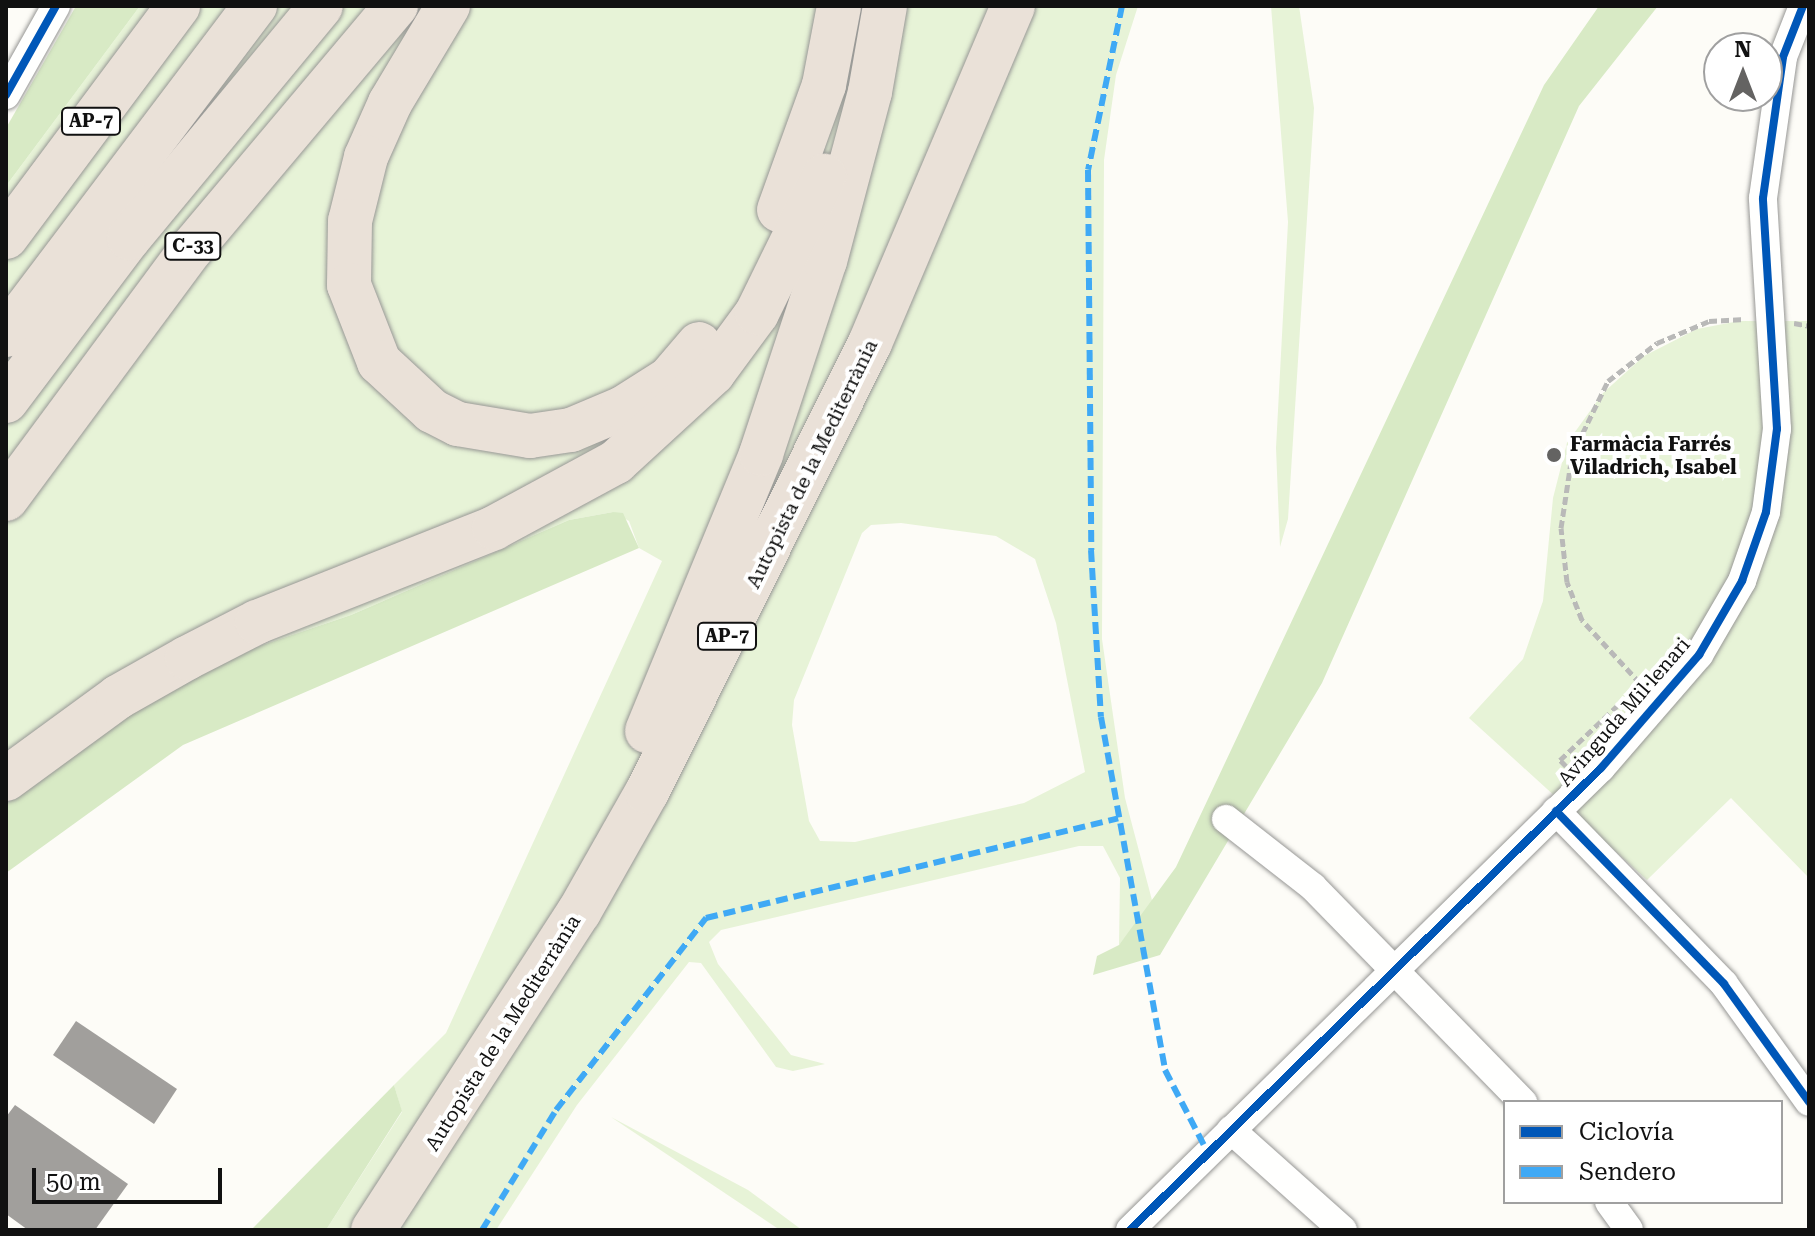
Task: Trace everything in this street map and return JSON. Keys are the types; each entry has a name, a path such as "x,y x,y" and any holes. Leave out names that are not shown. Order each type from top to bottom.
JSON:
{"highway":[{"name":"AP-7","path":"6,237 178,6"},
{"path":"6,335 255,6"},
{"name":"C-33","path":"6,401 129,238 321,6"},
{"name":"C-33","path":"6,499 192,248 396,6"},
{"path":"448,6 416,54 366,157 350,221 349,285 379,362 405,389 458,424 530,436 571,430 623,408 669,379 707,335 789,189 824,85 839,6"},
{"path":"6,779 73,727 187,658 257,622 419,560 566,494 661,427 722,361 793,250 851,93 868,6"},
{"path":"355,1230 579,868 685,646 761,454 825,261 870,92 885,6"},
{"name":"Autopista de la Mediterrània","path":"373,1230 579,912 647,792 870,343 1013,6"}],"street":[{"path":"6,95 56,6"},
{"name":"Avinguda Mil·lenari","path":"1130,1230 1584,784 1699,655 1742,581 1766,512 1777,429 1763,198 1783,57 1803,6"},
{"path":"1556,811 1724,984 1809,1102"},
{"path":"1226,819 1313,887 1521,1100"},
{"path":"1231,1130 1343,1230"},
{"path":"1610,1204 1629,1230"}],"path":[{"path":"1632,691 1642,681 1582,620 1567,582 1561,528 1572,455 1608,381 1657,343 1709,321 1771,318 1809,326"},
{"path":"1584,784 1560,760 1622,701"}],"green space":[{"path":"76,6 140,6 6,186 6,128"},
{"path":"140,6 1138,6 1116,75 1104,160 1102,639 1125,798 1153,904 1119,945 1120,878 1103,846 1079,846 721,930 709,942 718,964 791,1055 825,1064 793,1071 776,1067 701,963 689,962 577,1105 496,1230 326,1230 402,1112 394,1085 446,1033 662,561 639,548 629,521 613,512 569,520 351,615 194,668 6,804 6,186","holes":["901,523 996,536 1035,559 1056,623 1085,772 1024,803 855,842 820,841 809,821 792,725 794,700 862,533 871,525"]},
{"path":"1271,6 1299,6 1314,108 1288,519 1280,547 1276,448 1288,222"},
{"path":"1599,6 1658,6 1579,106 1322,683 1160,955 1093,975 1097,956 1119,945 1176,867 1544,85"},
{"path":"1739,321 1809,321 1809,878 1731,798 1647,880 1469,718 1523,659 1543,601 1553,498 1567,443 1603,393 1644,356 1697,329"},
{"path":"623,513 639,548 183,745 6,873 6,804 194,668 351,615 569,520"},
{"path":"394,1085 402,1111 326,1230 251,1230"},
{"path":"611,1117 748,1190 802,1230 780,1230"}],"building":[{"path":"76,1021 177,1089 154,1124 53,1055"},
{"path":"15,1105 128,1184 95,1230 28,1230 6,1214 6,1117"}],"marked path":[{"path":"1122,6 1088,170 1091,550 1101,717 1165,1070 1208,1153"},
{"path":"482,1230 556,1110 706,918 1118,818"}],"cycle path":[{"path":"6,95 56,6"},
{"path":"1130,1230 1601,768 1699,655 1742,581 1766,512 1777,429 1763,198 1783,57 1803,6"},
{"path":"1556,811 1724,984 1809,1102"}],"place":[{"name":"Farmàcia Farrés Viladrich, Isabel","path":"1554,455"}]}
